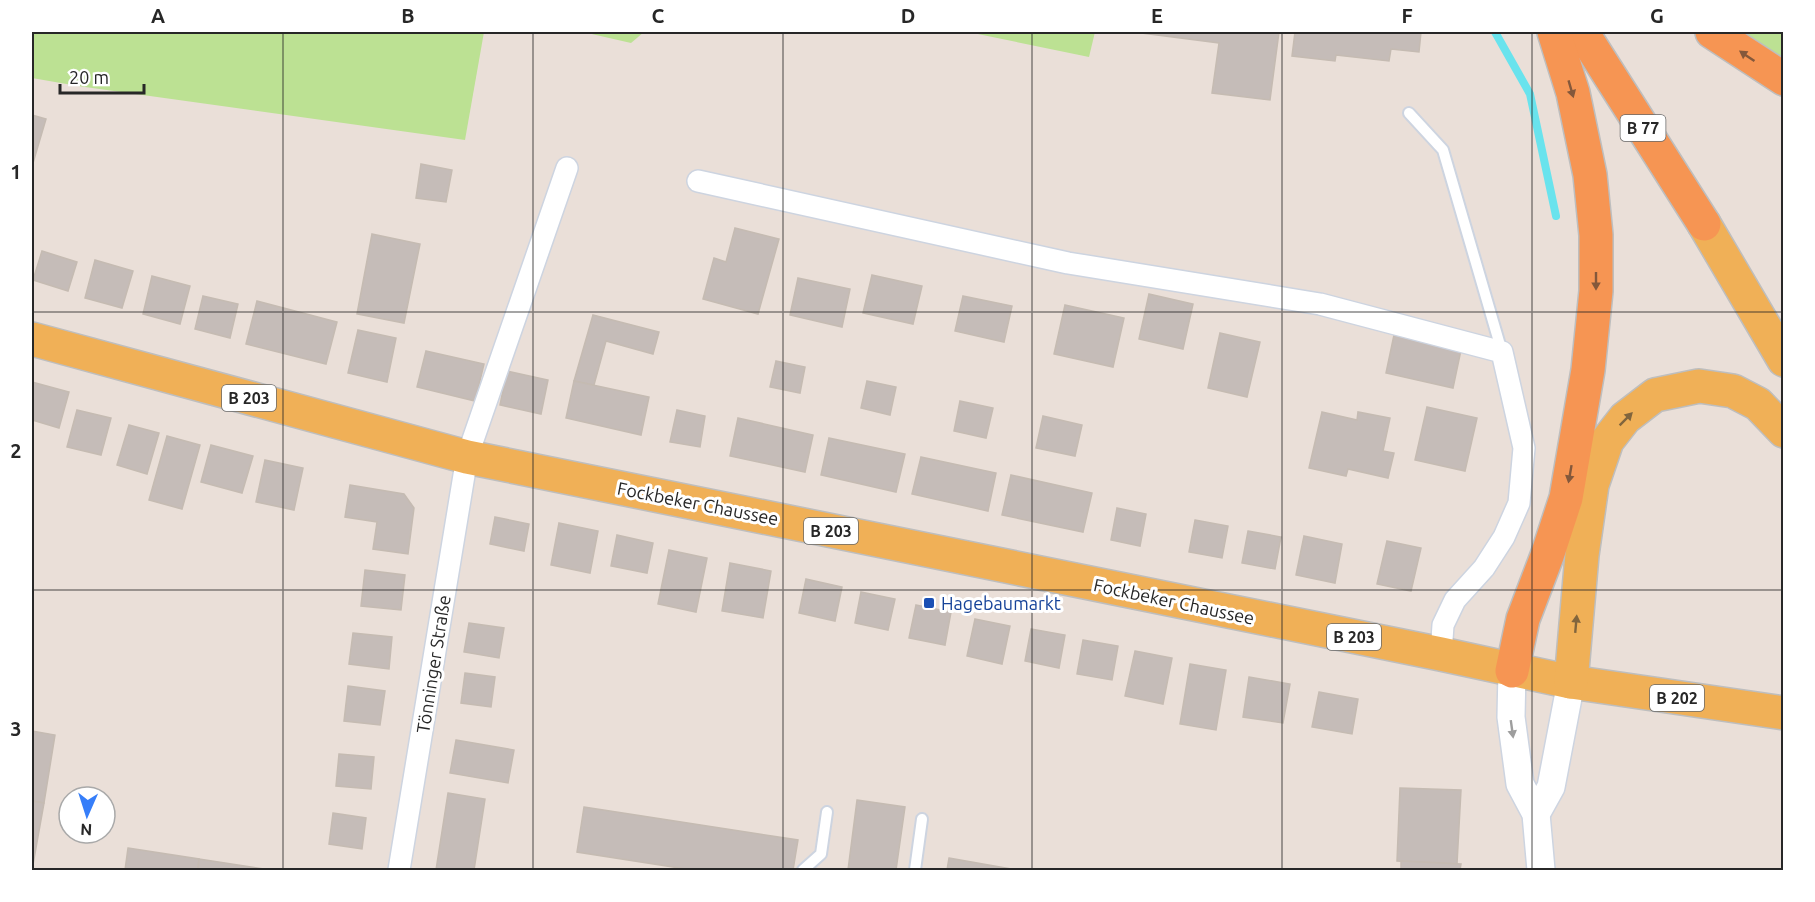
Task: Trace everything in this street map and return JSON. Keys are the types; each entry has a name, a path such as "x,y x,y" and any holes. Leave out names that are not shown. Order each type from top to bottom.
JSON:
{"highway":[{"path":"1512,670 1523,619 1566,498 1588,370 1596,291 1596,235 1590,175 1573,93 1554,32"},
{"name":"B 77","path":"1582,32 1704,225"},
{"name":"B 77","path":"1606,32 1620,55 1704,225"},
{"path":"1712,32 1784,79"}],"main road":[{"name":"B 77","path":"1704,225 1784,360"},
{"name":"Fockbeker Chaussee","path":"32,339 467,457 1570,682 1784,713"},
{"path":"1570,682 1582,555 1592,485 1608,441 1625,418 1655,395 1699,386 1733,391 1758,404 1784,431"}],"street":[{"name":"Tönninger Straße","path":"399,870 467,457 567,168"},
{"path":"698,181 1068,263 1320,304 1502,351 1524,448 1519,502 1504,537 1484,568 1455,600 1443,625 1441,654"},
{"path":"1512,670 1511,717 1520,784 1536,814 1542,870"},
{"path":"1536,814 1551,787 1570,682"}],"lane":[{"path":"1409,113 1443,150 1502,351"},
{"path":"803,870 821,854 827,812"},
{"path":"915,870 921,819"}],"green space":[{"path":"32,32 484,32 465,140 32,78"},
{"path":"583,32 644,32 631,43"},
{"path":"968,32 1095,32 1089,57"},
{"path":"1731,32 1783,32 1783,62"}],"building":[{"path":"1142,32 1279,32 1270,100 1212,93 1219,43"},
{"path":"1295,32 1421,32 1419,52 1391,49 1389,61 1336,55 1335,61 1292,56"},
{"path":"32,115 46,119 33,163 32,163"},
{"path":"421,164 452,170 446,202 416,198"},
{"path":"735,228 779,239 758,314 703,299 714,258 726,262"},
{"path":"372,234 420,244 404,323 357,314"},
{"path":"42,251 77,262 68,291 33,280"},
{"path":"95,260 133,271 122,308 85,298"},
{"path":"872,275 922,286 913,324 863,313"},
{"path":"152,276 190,286 180,324 143,314"},
{"path":"798,278 850,289 842,327 790,315"},
{"path":"1149,294 1193,304 1183,349 1139,339"},
{"path":"203,296 238,304 230,338 195,329"},
{"path":"963,296 1012,306 1004,342 955,331"},
{"path":"257,301 337,322 326,364 246,344"},
{"path":"1065,305 1124,318 1113,367 1054,354"},
{"path":"593,315 659,332 653,354 606,341 594,385 574,381"},
{"path":"358,330 396,338 387,382 348,373"},
{"path":"1220,333 1260,342 1247,397 1208,388"},
{"path":"1394,335 1461,350 1453,388 1386,373"},
{"path":"426,351 484,364 475,401 417,387"},
{"path":"776,361 805,367 800,393 770,387"},
{"path":"507,371 548,380 541,414 500,405"},
{"path":"574,381 649,397 641,435 566,418"},
{"path":"867,381 896,387 890,415 861,408"},
{"path":"32,382 69,392 59,428 32,420"},
{"path":"960,401 993,408 986,438 954,431"},
{"path":"1427,407 1477,418 1465,471 1415,460"},
{"path":"77,410 111,418 101,455 67,447"},
{"path":"677,410 705,416 700,447 670,442"},
{"path":"1322,412 1357,420 1358,412 1390,418 1383,451 1394,453 1388,478 1348,469 1346,476 1309,468"},
{"path":"1043,416 1082,425 1075,456 1036,448"},
{"path":"738,418 813,435 805,472 730,456"},
{"path":"129,425 159,433 147,474 117,465"},
{"path":"167,436 200,445 182,509 149,500"},
{"path":"829,438 905,454 896,492 821,475"},
{"path":"211,445 253,456 242,493 201,482"},
{"path":"921,457 996,473 988,511 912,494"},
{"path":"265,460 303,468 294,510 256,502"},
{"path":"1011,475 1092,493 1083,532 1002,515"},
{"path":"350,485 404,494 414,508 408,554 373,549 377,522 345,517"},
{"path":"1117,508 1146,514 1140,546 1111,540"},
{"path":"495,517 529,524 524,551 490,544"},
{"path":"1195,520 1228,526 1222,558 1189,552"},
{"path":"559,523 598,531 590,573 551,565"},
{"path":"1248,531 1281,537 1275,569 1242,563"},
{"path":"617,535 653,543 647,573 611,566"},
{"path":"1304,536 1342,544 1335,583 1296,575"},
{"path":"1387,541 1421,548 1411,591 1377,584"},
{"path":"669,550 707,558 696,612 658,604"},
{"path":"730,563 771,571 763,618 722,611"},
{"path":"365,570 405,575 401,610 361,606"},
{"path":"806,579 842,587 835,621 799,613"},
{"path":"861,592 895,599 888,630 855,623"},
{"path":"916,605 951,612 945,645 909,638"},
{"path":"975,619 1010,626 1002,664 967,656"},
{"path":"469,623 504,628 499,658 464,652"},
{"path":"1031,629 1065,635 1059,668 1025,661"},
{"path":"353,633 392,637 389,669 349,664"},
{"path":"1083,640 1118,646 1112,680 1077,674"},
{"path":"1135,651 1172,658 1163,704 1125,696"},
{"path":"1190,664 1226,670 1216,730 1180,724"},
{"path":"465,673 495,677 491,707 461,703"},
{"path":"1249,677 1290,684 1283,723 1243,717"},
{"path":"348,686 385,691 380,725 344,721"},
{"path":"1319,692 1358,699 1352,734 1312,727"},
{"path":"32,731 55,735 44,803 32,801"},
{"path":"456,740 514,750 508,783 450,773"},
{"path":"339,754 374,757 371,789 336,786"},
{"path":"1400,788 1461,790 1457,864 1397,861"},
{"path":"448,793 485,799 474,870 436,870"},
{"path":"857,800 905,807 896,870 848,870"},
{"path":"32,801 44,803 32,870"},
{"path":"584,807 798,840 793,870 692,870 577,852"},
{"path":"333,813 366,818 362,849 329,844"},
{"path":"128,848 199,859 198,870 125,870"},
{"path":"949,858 1017,870 947,870"},
{"path":"199,859 270,870 198,870"},
{"path":"1401,861 1461,864 1460,870 1401,870"}],"waterway":[{"path":"1495,32 1530,94 1556,216"}],"place":[{"name":"Hagebaumarkt","path":"929,603"}]}
